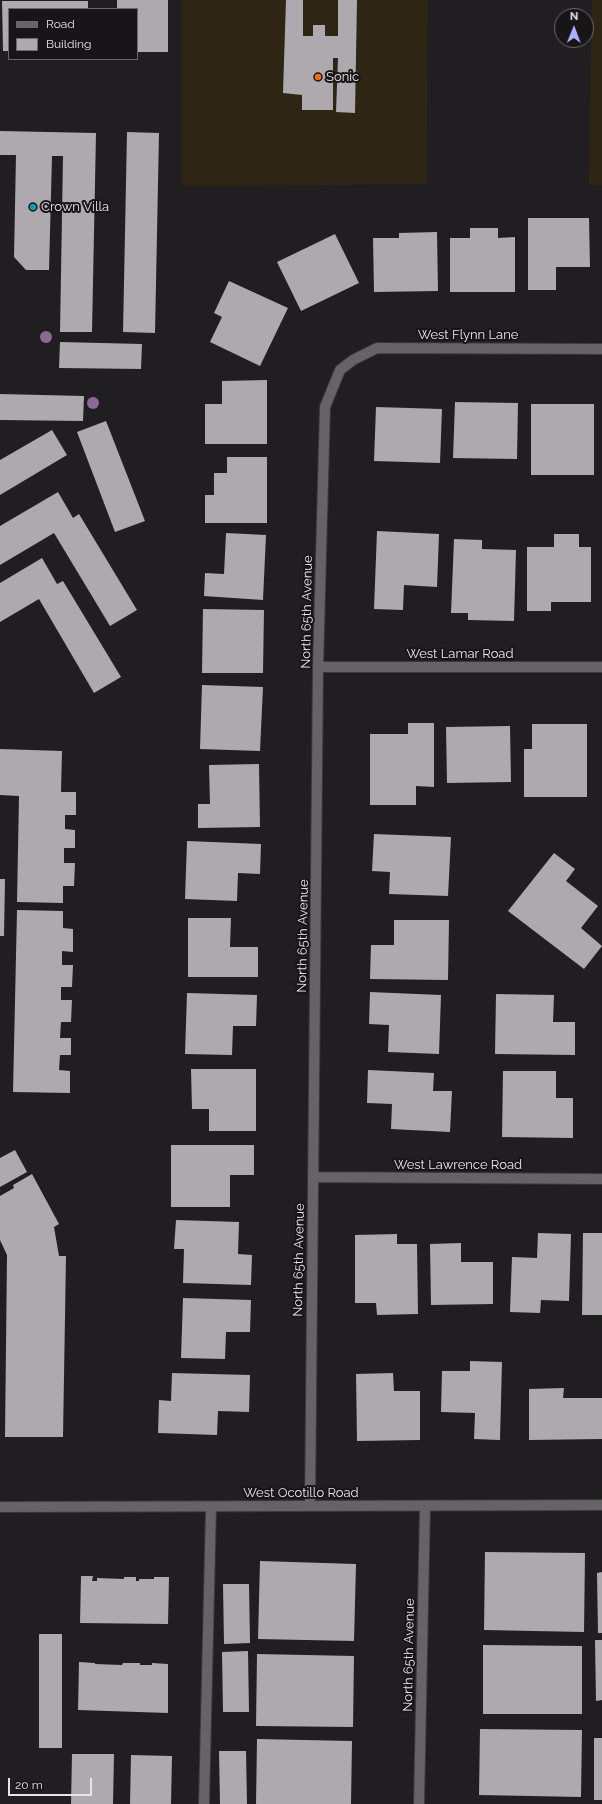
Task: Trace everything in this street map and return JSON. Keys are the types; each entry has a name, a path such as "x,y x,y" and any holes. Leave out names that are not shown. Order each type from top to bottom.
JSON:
{"street":[{"name":"West Flynn Lane","path":"340,370 352,360 377,348 602,349"},
{"name":"North 65th Avenue","path":"310,1506 318,667 325,408 340,370"},
{"name":"West Lamar Road","path":"318,667 602,667"},
{"name":"West Lawrence Road","path":"313,1177 602,1179"},
{"name":"West Ocotillo Road","path":"0,1507 602,1505"},
{"path":"204,1804 211,1506"},
{"name":"North 65th Avenue","path":"419,1804 425,1506"}],"shaded area":[{"path":"182,0 428,0 427,184 182,186"},
{"path":"592,0 602,0 602,185 589,185 591,48 594,48 594,8 592,8"}],"building":[{"path":"117,0 168,0 168,52 138,52 138,8 117,8"},
{"path":"286,0 303,0 303,36 313,36 313,25 325,25 325,36 338,36 338,0 357,0 355,113 336,112 338,58 333,58 333,110 302,110 302,95 283,93"},
{"path":"2,1 88,1 88,8 8,8 8,51 3,51"},
{"name":"Crown Villa","path":"0,131 96,133 92,332 60,332 63,156 52,156 49,270 26,270 14,257 16,155 0,155"},
{"name":"Crown Villa","path":"127,132 159,133 155,333 123,332"},
{"path":"528,218 589,218 590,267 556,267 556,290 528,290"},
{"path":"470,228 498,228 498,238 515,237 515,292 450,292 450,238 470,238"},
{"path":"437,232 438,291 374,292 373,238 399,238 399,233"},
{"path":"335,234 359,283 301,311 277,262"},
{"path":"229,281 288,308 260,366 210,342 222,317 214,313"},
{"path":"60,342 142,344 141,369 59,368"},
{"path":"267,380 267,444 205,444 205,404 222,404 222,381"},
{"path":"0,394 84,396 83,421 0,420"},
{"path":"455,402 518,403 517,459 453,458"},
{"path":"531,404 594,404 594,475 531,475"},
{"path":"376,407 442,409 440,463 374,461"},
{"path":"106,421 145,521 115,532 77,432"},
{"path":"52,430 67,455 0,495 0,460"},
{"path":"227,457 267,457 267,523 205,523 205,495 214,495 214,473 227,473"},
{"path":"58,492 73,518 79,514 137,610 110,626 54,533 0,565 0,526"},
{"path":"377,531 439,534 437,587 404,585 403,610 374,609"},
{"path":"226,533 266,535 263,600 204,596 205,573 224,574"},
{"path":"554,534 579,534 579,547 591,547 591,602 551,602 551,611 527,611 527,547 554,547"},
{"path":"454,539 482,540 482,549 516,550 514,621 468,620 468,613 451,613"},
{"path":"42,558 57,584 63,581 121,677 94,693 39,599 0,622 0,583"},
{"path":"203,609 264,610 263,673 202,673"},
{"path":"202,685 263,687 260,751 200,749"},
{"path":"408,723 434,723 434,787 416,786 416,805 370,805 370,734 408,734"},
{"path":"532,724 587,724 587,797 524,797 524,749 532,749"},
{"path":"510,726 511,782 447,783 446,727"},
{"path":"0,749 62,751 61,792 76,792 76,815 65,815 65,829 75,830 75,848 64,848 64,863 75,863 74,886 63,886 63,903 17,902 19,796 0,795"},
{"path":"259,764 260,827 198,828 198,804 210,804 209,765"},
{"path":"374,834 451,837 448,896 389,894 390,872 372,871"},
{"path":"187,841 261,844 260,874 238,873 237,901 185,899"},
{"path":"554,853 575,869 566,881 598,906 581,928 602,946 584,969 508,911"},
{"path":"0,879 5,879 4,936 0,936"},
{"path":"17,910 63,911 63,928 73,929 73,952 62,951 62,965 73,965 72,987 61,987 61,1000 72,1000 71,1022 61,1022 60,1038 71,1038 71,1055 60,1055 59,1070 70,1071 70,1093 13,1092"},
{"path":"188,918 231,918 230,947 258,947 258,977 188,977"},
{"path":"394,920 449,920 448,980 370,979 371,945 394,945"},
{"path":"370,992 441,995 439,1054 388,1052 389,1025 369,1024"},
{"path":"187,993 257,995 256,1026 233,1026 232,1055 185,1054"},
{"path":"496,994 554,995 553,1022 575,1022 575,1055 495,1054"},
{"path":"191,1069 256,1069 256,1131 209,1131 209,1109 192,1109"},
{"path":"368,1070 434,1073 433,1091 452,1091 450,1132 391,1129 392,1104 367,1103"},
{"path":"503,1071 556,1071 556,1098 573,1098 573,1138 502,1137"},
{"path":"171,1145 254,1145 254,1175 230,1175 230,1207 171,1207"},
{"path":"15,1150 27,1172 0,1187 0,1158"},
{"path":"32,1174 59,1224 54,1227 59,1256 66,1256 63,1437 5,1437 7,1255 0,1240 0,1196 14,1188 13,1185"},
{"path":"176,1220 239,1222 238,1254 252,1255 251,1285 183,1283 184,1249 174,1249"},
{"path":"538,1233 571,1234 569,1301 541,1300 540,1313 510,1312 512,1257 537,1258"},
{"path":"583,1233 602,1233 602,1315 582,1315"},
{"path":"397,1234 397,1244 417,1244 418,1314 377,1315 376,1303 355,1303 355,1235"},
{"path":"461,1243 461,1262 493,1262 493,1304 431,1305 430,1244"},
{"path":"183,1298 251,1300 250,1332 226,1332 225,1359 181,1358"},
{"path":"470,1361 502,1362 500,1440 474,1439 475,1413 441,1412 442,1371 470,1371"},
{"path":"172,1373 250,1375 249,1412 218,1411 217,1435 158,1433 159,1400 171,1401"},
{"path":"393,1373 394,1391 420,1391 420,1440 357,1441 356,1374"},
{"path":"564,1388 563,1398 602,1398 602,1439 529,1440 529,1389"},
{"path":"485,1552 585,1553 584,1632 484,1630"},
{"path":"260,1561 356,1564 354,1641 258,1639"},
{"path":"602,1572 602,1633 598,1633 597,1573"},
{"path":"81,1576 93,1576 92,1581 97,1581 97,1578 124,1579 124,1577 136,1577 136,1581 139,1581 139,1579 154,1579 154,1577 169,1577 168,1624 80,1623"},
{"path":"223,1584 249,1584 250,1643 224,1644"},
{"path":"39,1634 62,1634 62,1748 39,1748"},
{"path":"595,1640 602,1640 602,1700 596,1701"},
{"path":"483,1645 582,1646 582,1714 483,1714"},
{"path":"248,1651 249,1712 223,1712 222,1652"},
{"path":"257,1654 354,1656 353,1727 256,1726"},
{"path":"79,1662 122,1665 123,1663 140,1663 140,1665 152,1665 152,1663 168,1664 168,1713 78,1710"},
{"path":"480,1729 582,1730 581,1797 479,1795"},
{"path":"594,1738 602,1738 602,1800 594,1800"},
{"path":"257,1739 352,1741 351,1804 256,1804"},
{"path":"219,1751 246,1751 247,1804 220,1804"},
{"path":"72,1754 114,1754 113,1804 71,1804"},
{"path":"131,1755 172,1756 171,1804 130,1804"}],"place":[{"name":"Sonic","path":"318,77"},
{"name":"Crown Villa","path":"33,207"}]}
